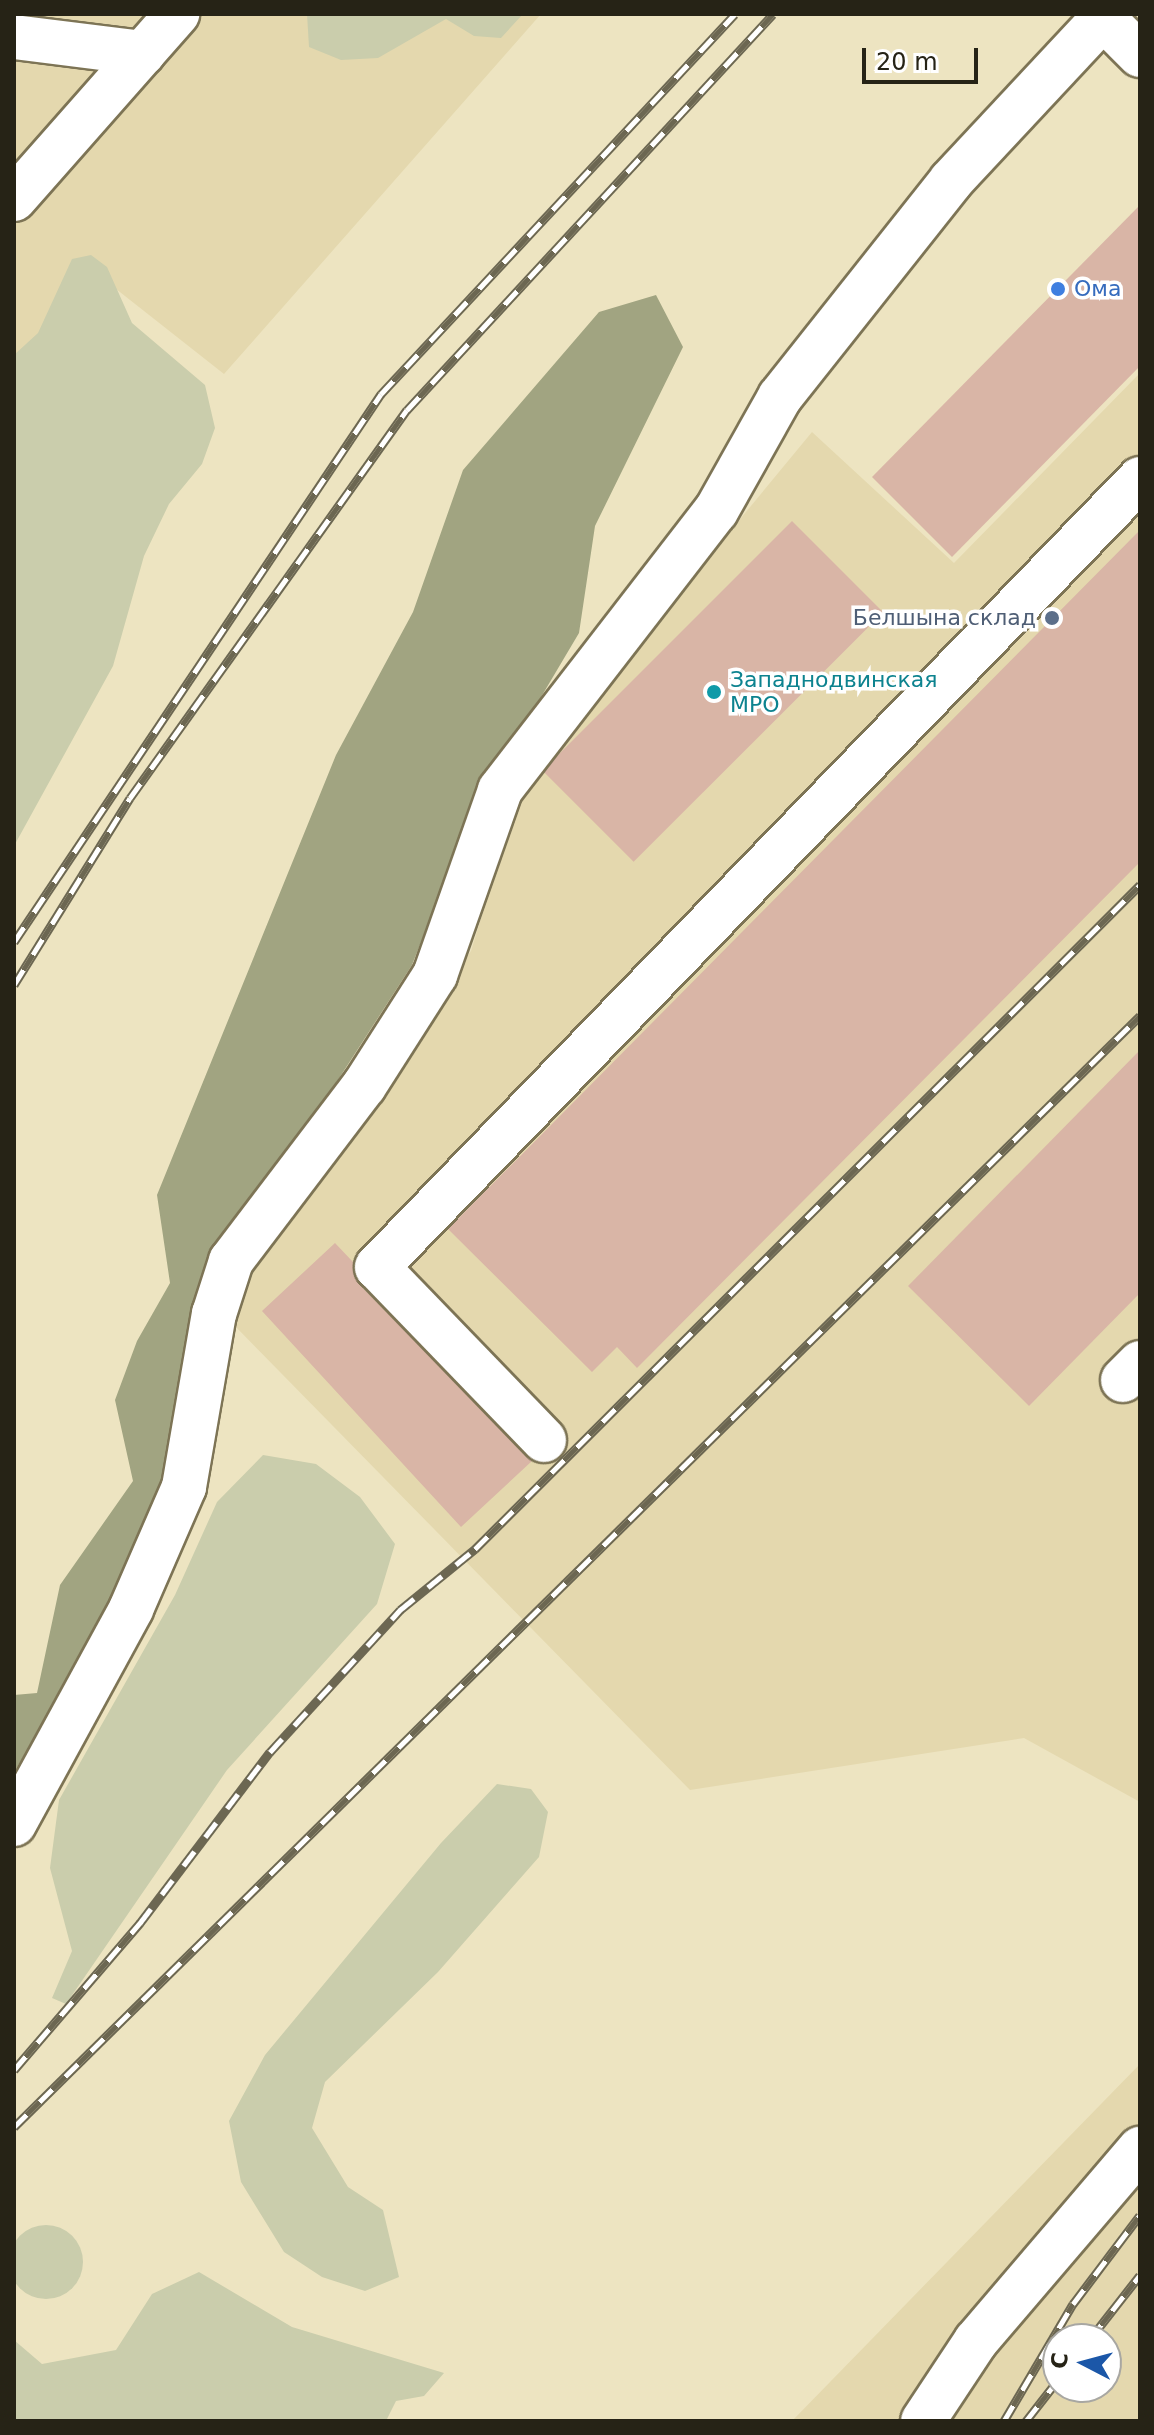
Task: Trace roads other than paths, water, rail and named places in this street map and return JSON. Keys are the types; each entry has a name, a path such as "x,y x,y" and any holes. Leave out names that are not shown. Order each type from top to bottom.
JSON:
{"lane":[{"path":"14,199 177,14"},
{"path":"14,1824 131,1609 184,1487 214,1314 231,1261 364,1086 435,975 500,790 716,511 780,397 951,181 1106,16 1140,55"},
{"path":"14,37 143,53"},
{"path":"544,1440 377,1267 1140,479"},
{"path":"923,2421 976,2341 1140,2149"}],"railway":[{"path":"14,942 381,394 735,14"},
{"path":"14,985 130,798 407,410 773,14"},
{"path":"14,2070 140,1923 270,1752 400,1610 475,1549 1140,885"},
{"path":"14,2127 1140,1016"},
{"path":"1004,2421 1073,2304 1140,2215"},
{"path":"1102,2323 1140,2275"},
{"path":"1026,2421 1042,2400"}],"place":[{"name":"Ома","path":"1058,289"},
{"name":"Белшына склад","path":"1052,618"},
{"name":"Западнодвинская МРО","path":"714,692"}]}
